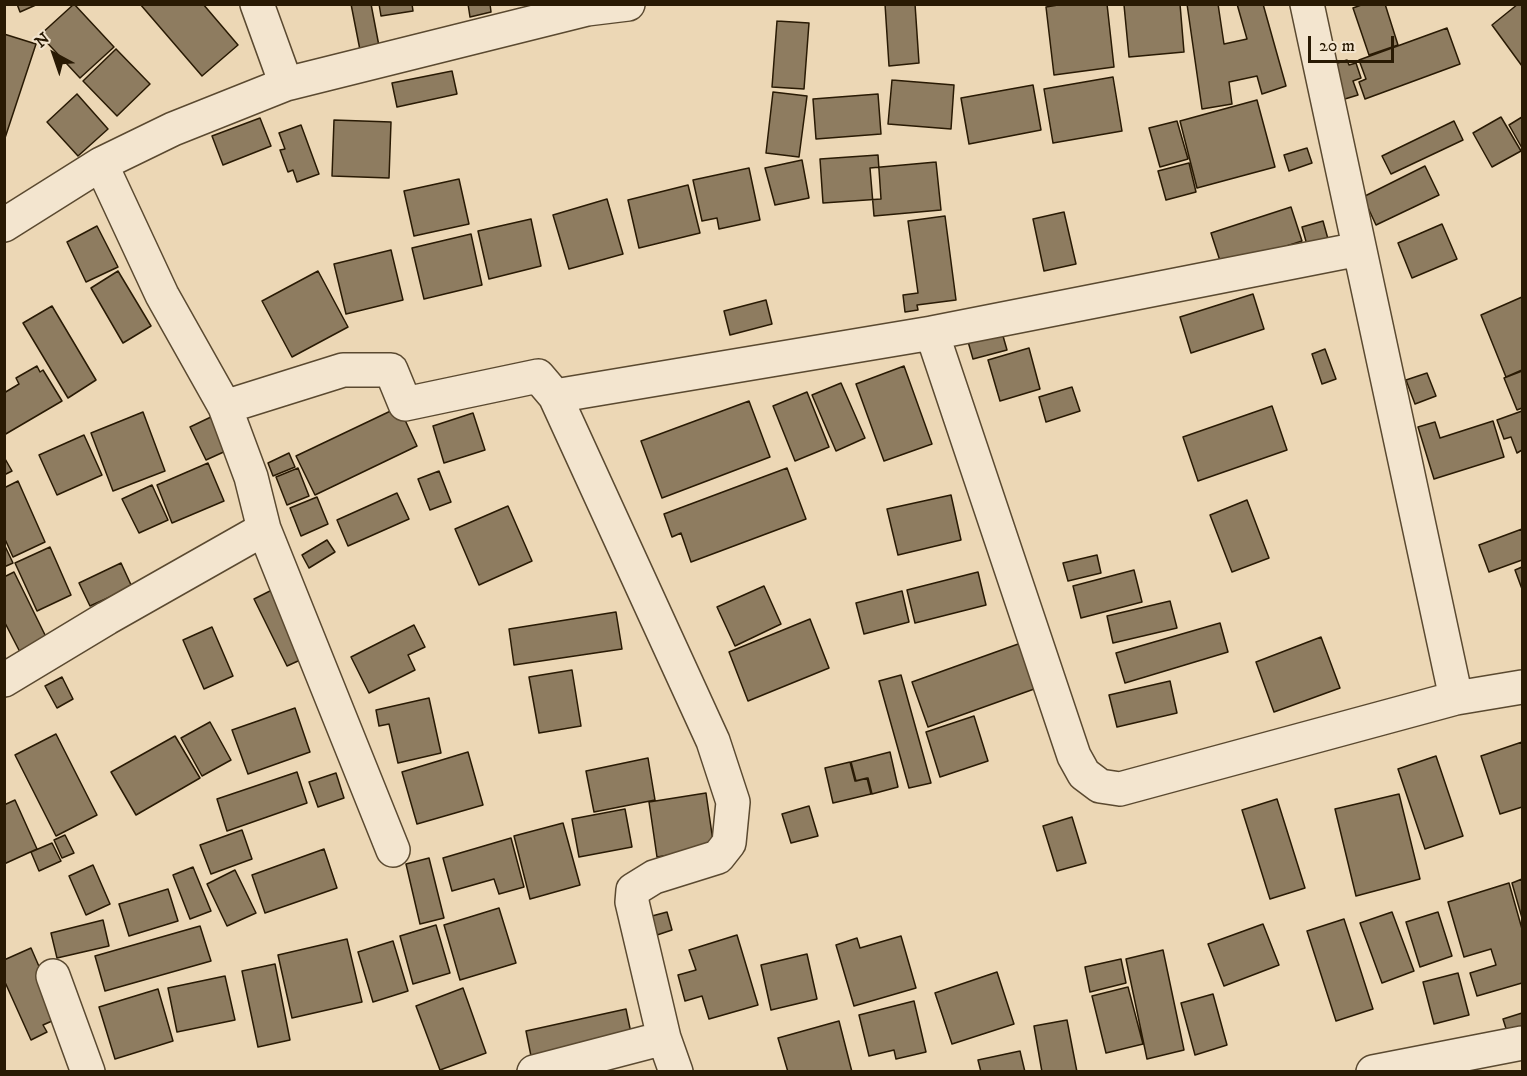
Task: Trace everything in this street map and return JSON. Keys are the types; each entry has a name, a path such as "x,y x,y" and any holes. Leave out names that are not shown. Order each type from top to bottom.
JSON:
{"street":[{"path":"257,4 286,84"},
{"path":"4,225 100,164 173,129 286,84 587,9 628,4"},
{"path":"1307,4 1456,698"},
{"path":"100,164 162,296 225,408 252,477 264,529 393,850"},
{"path":"555,396 932,333 1359,249"},
{"path":"932,333 1074,756 1084,774 1100,786 1120,789 1456,698 1522,687"},
{"path":"225,408 343,370 391,370 405,404 537,376 555,396 713,741 733,802 729,843 718,857 654,877 633,890 632,902 664,1038 676,1071"},
{"path":"4,680 107,618 264,529"},
{"path":"53,976 88,1071"},
{"path":"534,1071 664,1038"},
{"path":"1373,1071 1522,1042"}],"building":[{"path":"17,4 38,4 20,12"},
{"path":"74,4 114,47 80,78 40,35"},
{"path":"140,4 203,4 238,45 202,76"},
{"path":"351,4 371,4 379,46 360,50"},
{"path":"379,4 412,4 413,11 381,16"},
{"path":"468,4 490,4 491,12 470,17"},
{"path":"885,4 915,4 919,63 889,66"},
{"path":"1064,4 1107,4 1114,67 1054,75 1046,7"},
{"path":"1180,4 1184,52 1129,57 1124,5"},
{"path":"1187,4 1218,4 1224,44 1247,39 1237,4 1263,4 1286,86 1262,94 1257,76 1229,82 1232,104 1202,109"},
{"path":"1364,4 1385,4 1398,45 1369,55 1353,8"},
{"path":"1518,4 1522,4 1522,66 1492,25"},
{"path":"777,21 809,23 804,89 772,87"},
{"path":"1447,28 1460,64 1365,99 1359,82 1366,79 1359,60"},
{"path":"4,34 36,44 4,141"},
{"path":"116,49 150,84 117,116 83,81"},
{"path":"1347,60 1349,65 1356,63 1361,78 1353,81 1358,95 1335,102 1325,67"},
{"path":"452,71 457,94 397,107 392,83"},
{"path":"1113,77 1122,131 1053,143 1044,89"},
{"path":"892,80 954,85 951,129 888,124"},
{"path":"1033,85 1041,130 969,144 961,98"},
{"path":"773,92 807,96 799,157 766,153"},
{"path":"77,94 108,129 78,156 47,122"},
{"path":"878,94 881,134 816,139 813,99"},
{"path":"1257,100 1275,167 1197,188 1180,121"},
{"path":"1501,117 1521,151 1492,167 1473,133"},
{"path":"1522,117 1522,148 1509,125"},
{"path":"260,118 271,146 223,165 212,136"},
{"path":"334,120 391,122 389,178 332,176"},
{"path":"1177,121 1188,159 1160,167 1149,128"},
{"path":"1454,121 1463,140 1391,174 1382,156"},
{"path":"301,125 319,174 297,182 293,170 288,172 280,150 285,149 279,133"},
{"path":"1307,148 1312,163 1289,171 1284,155"},
{"path":"878,155 881,199 823,203 820,159"},
{"path":"802,160 809,198 775,205 765,168"},
{"path":"936,162 941,210 874,216 870,168"},
{"path":"1189,163 1196,192 1166,200 1158,171"},
{"path":"1425,166 1439,195 1376,225 1363,197"},
{"path":"749,168 760,220 719,229 717,218 702,221 693,180"},
{"path":"459,179 469,224 414,236 404,191"},
{"path":"688,185 700,233 639,248 628,200"},
{"path":"607,199 623,254 569,269 553,215"},
{"path":"1291,207 1302,241 1222,267 1211,233"},
{"path":"1064,212 1076,264 1044,271 1033,219"},
{"path":"945,216 956,300 917,305 918,310 905,312 903,295 918,293 908,221"},
{"path":"531,219 541,266 489,279 478,231"},
{"path":"1323,221 1328,239 1307,245 1302,227"},
{"path":"1442,224 1457,259 1412,278 1398,243"},
{"path":"97,226 118,267 86,282 67,242"},
{"path":"471,234 482,285 424,299 412,248"},
{"path":"391,250 403,300 346,314 334,264"},
{"path":"118,271 151,326 123,343 91,288"},
{"path":"318,271 348,327 292,357 262,301"},
{"path":"1253,294 1264,329 1191,353 1180,317"},
{"path":"1522,297 1522,370 1506,377 1481,315"},
{"path":"766,300 772,324 730,335 724,311"},
{"path":"52,306 96,380 68,398 23,323"},
{"path":"1001,329 1007,350 973,359 967,338"},
{"path":"1029,348 1040,389 1000,401 988,360"},
{"path":"1325,349 1336,379 1322,384 1312,354"},
{"path":"37,366 40,372 43,370 62,401 4,435 4,393 19,384 16,378"},
{"path":"904,366 932,444 884,461 856,384"},
{"path":"1522,371 1522,408 1517,410 1504,378"},
{"path":"1427,373 1436,396 1415,404 1406,380"},
{"path":"841,383 865,438 836,451 812,395"},
{"path":"1072,387 1080,411 1046,422 1039,397"},
{"path":"807,392 829,447 795,461 773,406"},
{"path":"749,401 770,457 662,498 641,441"},
{"path":"1272,406 1287,450 1198,481 1183,437"},
{"path":"399,407 417,446 315,495 296,456"},
{"path":"1522,411 1522,450 1517,453 1511,437 1504,439 1497,420"},
{"path":"143,412 165,471 113,491 91,433"},
{"path":"473,413 485,450 444,463 433,426"},
{"path":"213,416 228,450 206,460 190,427"},
{"path":"1493,421 1504,457 1434,479 1418,427 1435,422 1440,438"},
{"path":"84,435 102,475 57,495 39,455"},
{"path":"289,453 295,467 273,476 268,463"},
{"path":"4,457 12,471 4,475"},
{"path":"208,463 224,501 172,523 157,485"},
{"path":"298,468 309,496 287,505 276,477"},
{"path":"787,468 806,519 691,562 681,533 672,537 664,514"},
{"path":"439,471 451,502 430,510 418,479"},
{"path":"18,481 45,542 13,557 4,537 4,488"},
{"path":"152,485 168,520 139,533 122,499"},
{"path":"397,493 409,519 348,546 337,520"},
{"path":"951,495 961,540 898,555 887,509"},
{"path":"317,497 328,524 301,536 290,508"},
{"path":"1247,500 1269,558 1232,572 1210,515"},
{"path":"508,506 532,561 479,585 455,529"},
{"path":"1522,529 1522,560 1489,572 1479,545"},
{"path":"327,540 335,552 309,568 302,555"},
{"path":"4,544 13,563 4,567"},
{"path":"50,547 71,595 37,611 15,563"},
{"path":"1097,555 1101,573 1068,581 1063,563"},
{"path":"121,563 132,587 90,606 79,583"},
{"path":"1522,567 1522,589 1515,570"},
{"path":"1134,570 1142,602 1081,618 1073,586"},
{"path":"14,572 48,641 21,654 4,621 4,577"},
{"path":"978,572 986,605 915,623 907,590"},
{"path":"764,586 781,624 735,646 717,607"},
{"path":"276,588 309,656 287,666 254,599"},
{"path":"902,591 909,622 864,634 856,603"},
{"path":"1170,601 1177,628 1113,643 1107,616"},
{"path":"616,612 622,649 514,665 509,629"},
{"path":"810,619 829,668 748,701 729,652"},
{"path":"1220,623 1228,652 1125,683 1116,653"},
{"path":"414,625 425,647 408,655 415,670 369,693 351,657"},
{"path":"212,627 233,676 204,689 183,640"},
{"path":"1321,637 1340,688 1274,712 1256,662"},
{"path":"1021,643 1037,688 928,727 912,682"},
{"path":"572,670 581,726 539,733 529,677"},
{"path":"901,675 931,783 909,788 879,681"},
{"path":"62,677 73,699 57,708 45,686"},
{"path":"1170,681 1177,713 1117,727 1109,695"},
{"path":"429,698 441,753 398,763 389,724 379,726 376,710"},
{"path":"295,708 310,752 248,774 232,730"},
{"path":"974,716 988,761 940,777 926,732"},
{"path":"210,722 231,760 202,776 181,738"},
{"path":"56,734 97,815 56,836 15,755"},
{"path":"175,736 200,778 136,815 111,772"},
{"path":"1522,742 1522,807 1500,814 1481,756"},
{"path":"468,752 483,805 417,824 402,772"},
{"path":"890,752 898,787 872,794 868,778 856,781 851,762"},
{"path":"1436,756 1463,836 1425,849 1398,769"},
{"path":"648,758 655,800 594,812 586,771"},
{"path":"850,762 855,781 867,778 871,794 833,803 825,768"},
{"path":"297,772 307,803 227,831 217,799"},
{"path":"336,773 344,798 318,807 309,782"},
{"path":"706,793 714,848 657,857 649,802"},
{"path":"1399,794 1420,879 1356,896 1335,809"},
{"path":"1277,799 1305,888 1270,899 1242,810"},
{"path":"15,800 37,849 4,864 4,805"},
{"path":"809,806 818,836 791,843 782,814"},
{"path":"625,809 632,847 579,857 572,819"},
{"path":"1072,817 1086,863 1057,871 1043,826"},
{"path":"563,823 580,885 530,899 514,836"},
{"path":"242,830 252,859 211,874 200,845"},
{"path":"65,835 74,853 62,858 54,840"},
{"path":"511,838 524,887 499,894 494,879 452,891 443,858"},
{"path":"52,843 61,861 39,871 31,852"},
{"path":"324,849 337,888 265,913 252,875"},
{"path":"429,858 444,918 420,924 406,864"},
{"path":"93,865 110,904 86,915 69,876"},
{"path":"193,867 211,911 190,919 173,875"},
{"path":"235,870 256,913 227,926 207,884"},
{"path":"1522,879 1522,918 1512,883"},
{"path":"1509,883 1522,929 1522,983 1477,996 1470,973 1496,965 1491,949 1464,957 1448,902"},
{"path":"168,889 178,921 129,936 119,904"},
{"path":"499,908 516,963 460,980 444,925"},
{"path":"667,912 672,930 657,935 652,916"},
{"path":"1392,912 1414,971 1382,983 1360,923"},
{"path":"1438,912 1452,956 1420,967 1406,922"},
{"path":"1344,919 1373,1009 1336,1021 1307,931"},
{"path":"103,920 109,946 57,958 51,933"},
{"path":"1263,924 1279,965 1224,986 1208,944"},
{"path":"436,925 450,973 413,984 400,936"},
{"path":"200,926 211,961 105,991 95,956"},
{"path":"737,935 758,1005 709,1019 702,996 685,1001 678,975 696,970 689,950"},
{"path":"901,936 916,988 854,1006 836,945 857,938 860,948"},
{"path":"347,939 362,1002 292,1018 278,955"},
{"path":"393,941 408,991 373,1002 358,952"},
{"path":"31,948 61,1017 43,1025 47,1032 31,1040 4,980 4,960"},
{"path":"1163,950 1184,1050 1147,1059 1126,959"},
{"path":"807,954 817,999 771,1010 761,965"},
{"path":"1121,959 1126,983 1090,992 1085,967"},
{"path":"275,964 290,1040 258,1047 242,971"},
{"path":"997,972 1014,1024 952,1044 935,993"},
{"path":"1458,973 1469,1015 1434,1024 1423,982"},
{"path":"225,976 235,1020 177,1032 168,988"},
{"path":"1128,987 1143,1044 1106,1053 1092,996"},
{"path":"463,988 486,1053 440,1070 416,1006"},
{"path":"158,989 173,1041 115,1059 99,1007"},
{"path":"1213,994 1227,1045 1195,1055 1181,1003"},
{"path":"914,1001 926,1052 896,1059 894,1050 869,1056 859,1015"},
{"path":"626,1009 631,1033 531,1056 526,1031"},
{"path":"1522,1013 1522,1030 1508,1035 1503,1019"},
{"path":"1067,1020 1077,1072 1042,1072 1034,1026"},
{"path":"839,1021 852,1072 788,1072 778,1038"},
{"path":"1020,1051 1025,1072 981,1072 978,1060"}]}
